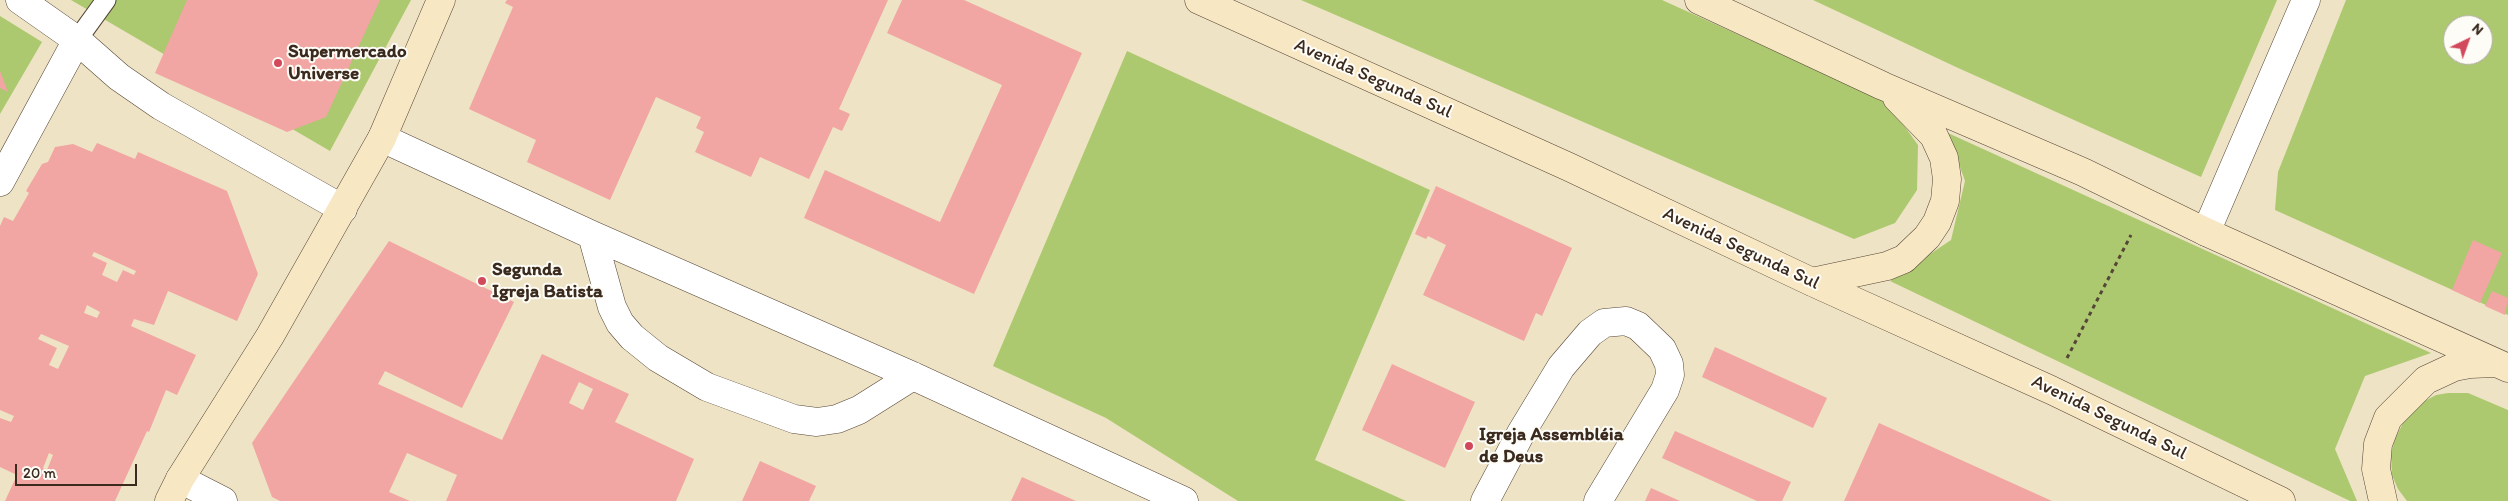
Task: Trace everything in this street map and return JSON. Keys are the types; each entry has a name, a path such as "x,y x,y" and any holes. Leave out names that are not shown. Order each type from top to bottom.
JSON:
{"main road":[{"path":"174,490 270,336 382,138 441,0"},
{"name":"Avenida Segunda Sul","path":"1199,0 1569,167 1812,282 2051,390 2281,501"},
{"path":"1699,0 1883,86 2074,168 2206,232 2502,365"},
{"path":"1812,282 1887,266 1904,259 1928,238 1945,201 1947,179 1944,158 1934,136 1917,116 1883,86"},
{"path":"2383,501 2376,469 2378,444 2388,418 2405,399 2432,376 2454,367 2470,364 2502,365"}],"street":[{"path":"20,0 77,40 119,77 161,106 343,209"},
{"path":"2206,232 2306,0"},
{"path":"0,182 77,40"},
{"path":"382,138 592,235 913,376 1184,501"},
{"path":"592,235 612,307 620,323 632,338 658,358 706,387 794,419 817,422 837,419 859,410 913,376"},
{"path":"1485,501 1521,433 1561,367 1590,333 1604,323 1626,321 1638,326 1662,349 1669,364 1670,374 1665,390 1598,501"},
{"path":"174,490 223,501"}],"lane":[{"path":"77,40 106,0"}],"path":[{"path":"2051,390 2148,203"}],"green space":[{"path":"71,0 411,0 330,151"},
{"path":"1301,0 1662,0 1887,102 1918,145 1917,190 1895,223 1854,239"},
{"path":"1813,0 2277,0 2201,177 1956,67"},
{"path":"2346,0 2508,0 2508,315 2275,210 2278,172"},
{"path":"0,16 42,42 0,114"},
{"path":"1127,51 1430,190 1315,460 1406,501 1238,501 1106,418 993,366"},
{"path":"1948,133 2431,353 2365,376 2335,449 2357,501 2350,501 1890,281 1951,240 1965,181"},
{"path":"2468,393 2508,410 2508,501 2407,501 2398,489 2392,475 2391,454 2395,439 2405,419 2423,402 2436,395"}],"building":[{"path":"187,0 380,0 326,117 287,132 155,73"},
{"path":"507,0 888,0 839,109 850,114 842,131 833,127 809,179 760,157 751,177 695,152 704,132 696,128 701,117 656,97 610,200 527,162 536,140 469,109 513,7 505,3"},
{"path":"902,0 964,0 1082,53 974,294 804,218 825,170 940,222 1002,85 887,33"},
{"path":"0,71 8,92 0,88"},
{"path":"97,143 135,159 138,152 227,191 258,274 237,321 168,291 154,325 134,319 131,326 196,355 177,395 166,390 149,432 147,431 115,501 5,501 17,475 0,467 0,418 11,422 14,416 0,410 0,226 4,217 13,221 29,193 26,191 42,164 48,162 55,147 73,144 92,152","holes":["94,252 136,271 134,275 123,270 117,282 102,275 107,263 92,256","87,305 100,312 97,318 84,313","41,334 69,346 58,369 49,365 57,348 38,339","49,453 53,455 47,470 43,468"]},
{"path":"1436,186 1572,248 1542,316 1536,313 1524,341 1423,295 1446,245 1428,236 1426,239 1415,234"},
{"path":"2473,240 2502,253 2480,303 2452,290"},
{"path":"389,241 514,302 462,408 385,371 378,384 502,440 542,354 629,394 615,422 694,459 676,501 446,501 457,475 407,453 389,492 410,501 280,501 272,497 252,443","holes":["579,382 593,389 583,410 569,403"]},
{"path":"2492,291 2508,298 2505,315 2485,306"},
{"path":"1715,347 1827,398 1813,428 1702,377"},
{"path":"1392,364 1475,402 1445,468 1362,430"},
{"path":"1879,423 2052,501 1844,501"},
{"path":"1675,431 1791,482 1782,501 1757,501 1662,458"},
{"path":"760,461 816,486 809,501 742,501"},
{"path":"1022,477 1076,501 1011,501"},
{"path":"1651,488 1680,501 1645,501"}],"place":[{"name":"Supermercado Universe","path":"278,63"},
{"name":"Segunda Igreja Batista","path":"482,281"},
{"name":"Igreja Assembléia de Deus","path":"1469,446"}]}
